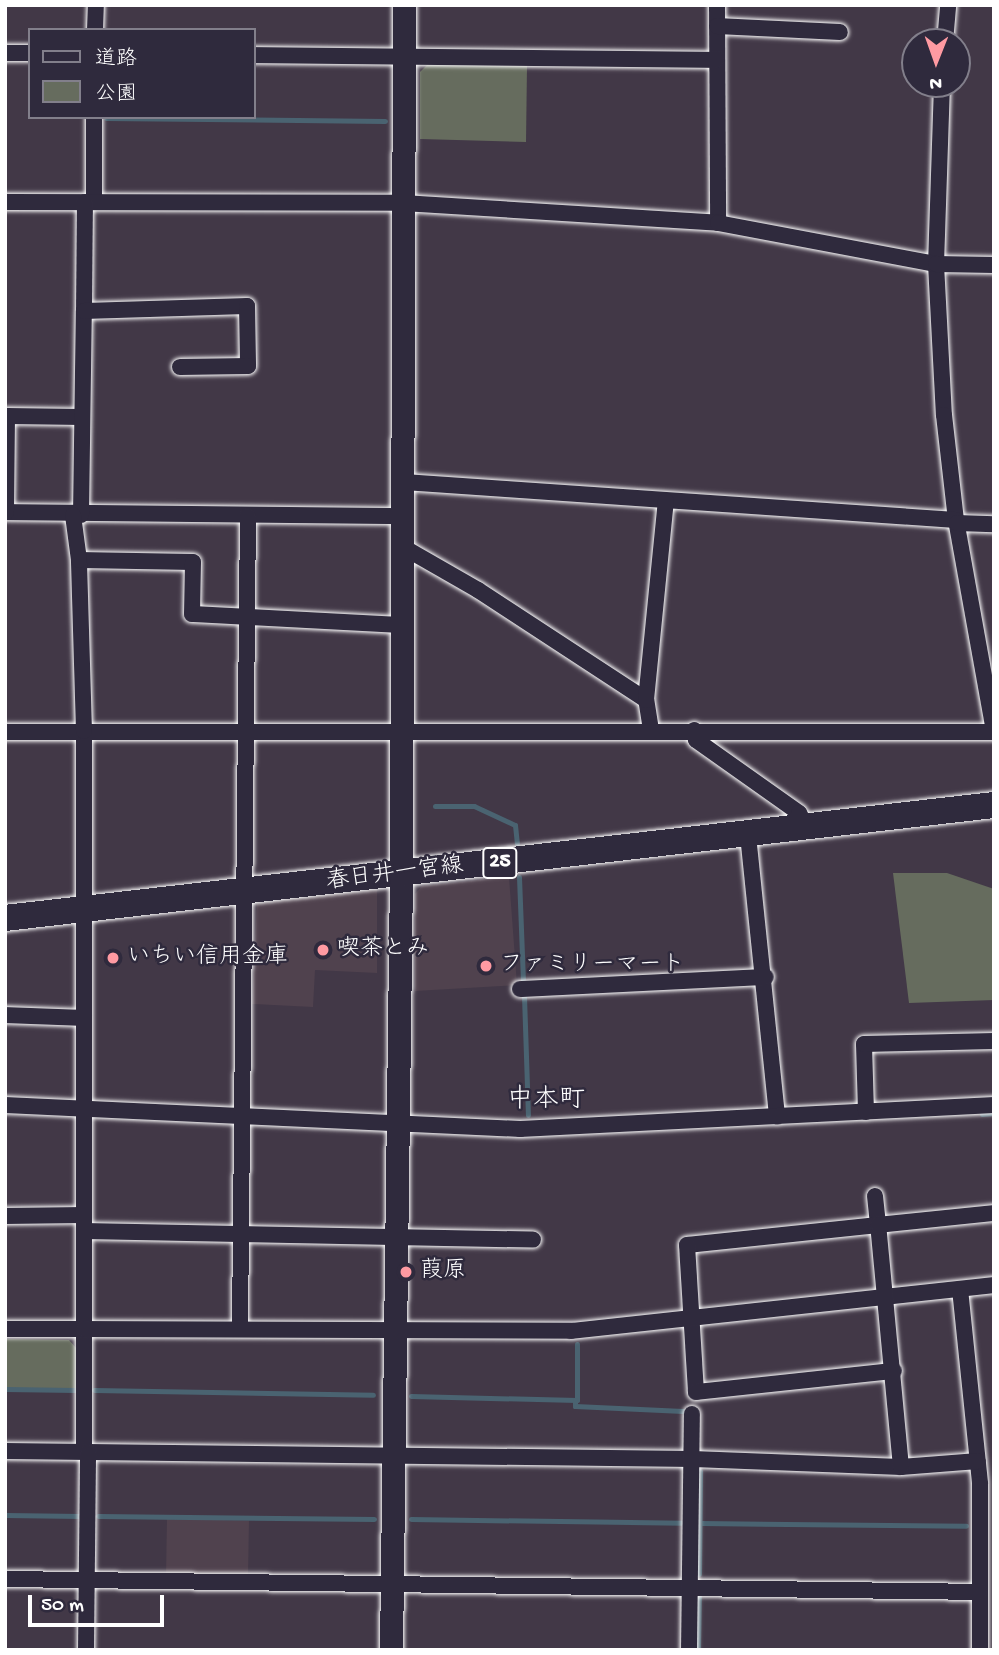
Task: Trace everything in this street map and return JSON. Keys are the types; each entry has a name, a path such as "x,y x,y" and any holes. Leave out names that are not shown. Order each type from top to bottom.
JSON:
{"main road":[{"name":"春日井一宮線","path":"5,918 243,893 994,805"}],"street":[{"path":"95,28 96,5"},
{"path":"391,1650 401,874 404,5"},
{"path":"717,5 718,223"},
{"path":"946,28 948,5"},
{"path":"717,26 840,32"},
{"path":"5,53 28,53"},
{"path":"256,55 717,60"},
{"path":"5,732 401,729 994,732 956,522 944,415 936,264 942,98"},
{"path":"86,1650 84,731 77,515 94,119"},
{"path":"5,202 403,203 718,223 936,264 994,265"},
{"path":"84,310 247,306 248,366 180,367"},
{"path":"82,417 7,416 6,512 77,515 403,516"},
{"path":"404,482 994,524"},
{"path":"651,730 646,700 666,501"},
{"path":"240,1329 248,516"},
{"path":"403,547 469,584 646,700"},
{"path":"79,560 193,562 192,614 402,625"},
{"path":"695,730 696,740 799,813 807,828"},
{"path":"748,835 766,977 777,1117"},
{"path":"520,989 766,977"},
{"path":"5,1016 84,1018"},
{"path":"866,1112 864,1044 994,1041"},
{"path":"5,1105 520,1129 994,1105"},
{"path":"875,1196 894,1371 901,1467"},
{"path":"894,1371 696,1392 687,1245 994,1213"},
{"path":"5,1216 240,1235 533,1240"},
{"path":"5,1329 571,1331 994,1285"},
{"path":"960,1289 987,1567 980,1592 980,1650"},
{"path":"690,1650 692,1414"},
{"path":"5,1451 693,1460 901,1467 978,1461"},
{"path":"5,1580 980,1592"}],"shaded area":[{"path":"509,877 517,985 415,991 415,894 422,886"},
{"path":"377,889 377,973 315,970 313,1007 252,1004 257,903"},
{"path":"167,1519 249,1520 248,1577 166,1576"}],"green space":[{"path":"428,64 527,66 526,142 420,139 420,72"},
{"path":"893,873 947,873 994,889 994,1000 909,1003"},
{"path":"5,1339 69,1340 77,1349 77,1389 5,1388"}],"waterway":[{"path":"199,119 385,121"},
{"path":"435,806 474,806 515,825 517,843"},
{"path":"519,877 523,981"},
{"path":"524,996 528,1115"},
{"path":"982,1114 994,1113"},
{"path":"411,1396 577,1400 577,1344"},
{"path":"5,1389 76,1390"},
{"path":"94,1390 373,1395"},
{"path":"575,1400 575,1406 683,1411"},
{"path":"699,1574 700,1471"},
{"path":"5,1515 81,1516"},
{"path":"98,1516 374,1519"},
{"path":"411,1519 683,1523"},
{"path":"700,1523 966,1526"},
{"path":"698,1650 699,1595"}],"place":[{"name":"喫茶とみ","path":"323,950"},
{"name":"いちい信用金庫","path":"113,958"},
{"name":"ファミリーマート","path":"486,966"},
{"name":"葭原","path":"406,1272"}],"district":[{"name":"中本町","path":"546,1102"}]}
